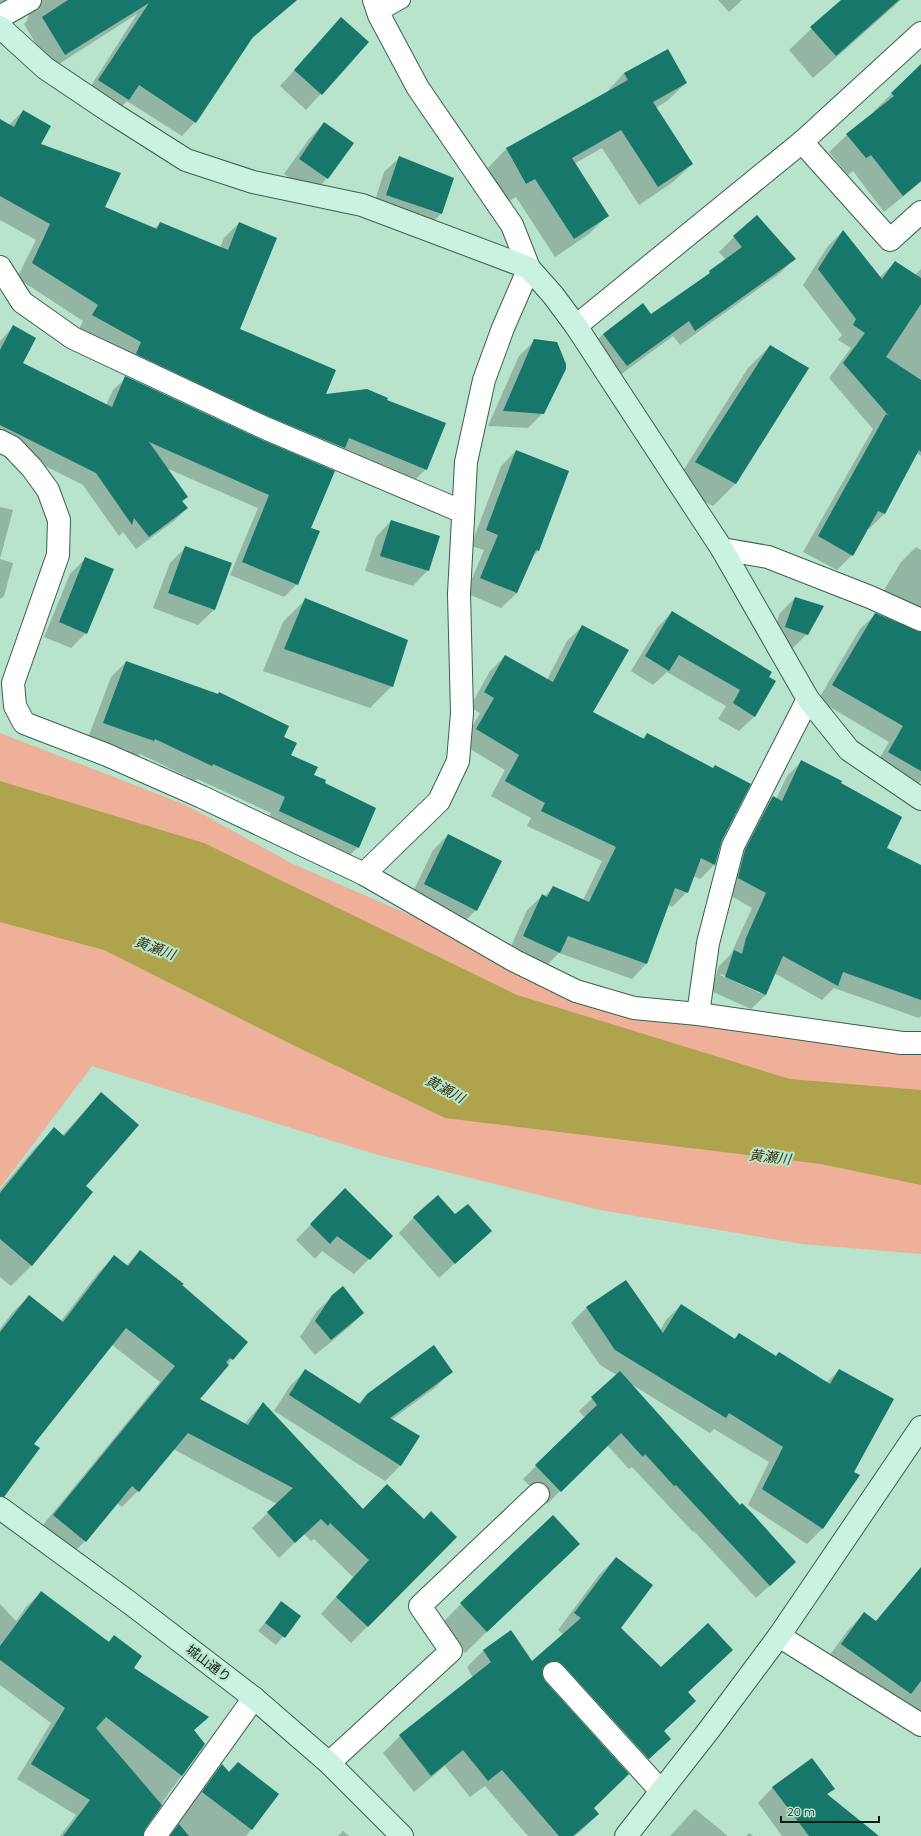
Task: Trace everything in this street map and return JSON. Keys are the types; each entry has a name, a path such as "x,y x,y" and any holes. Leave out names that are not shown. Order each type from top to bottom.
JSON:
{"street":[{"path":"0,17 30,0"},
{"path":"377,7 418,88 512,225 529,268 553,294 576,326 722,549 808,699 849,750 921,799"},
{"path":"0,27 45,68 186,160 253,182 362,205 529,268"},
{"path":"576,326 802,142 921,33"},
{"path":"802,142 890,240 921,212"},
{"path":"364,874 439,801 458,761 462,713 459,594 466,462 484,380 529,268"},
{"path":"1,271 22,302 73,338 265,428 463,512"},
{"path":"0,442 12,447 32,468 48,490 59,520 58,555 7,680 15,706 24,724 107,755 202,797 364,874 515,961 576,991 634,1008 698,1014 902,1043 921,1043"},
{"path":"722,549 768,557 870,597 921,620"},
{"path":"698,1014 708,943 733,846 808,699"},
{"path":"626,1836 779,1636 920,1431"},
{"path":"329,1763 451,1651 420,1606 538,1494"},
{"name":"城山通り","path":"0,1508 130,1603 254,1698 329,1763 402,1836"},
{"path":"779,1636 921,1725"},
{"path":"554,1673 661,1791"},
{"path":"155,1836 254,1698"}],"lane":[{"path":"377,7 402,0"}],"shaded area":[{"path":"0,733 186,805 291,863 600,998 921,1040 921,1254 802,1244 600,1210 378,1155 92,1066 0,1188"}],"water":[{"name":"黄瀬川","path":"0,781 204,843 517,995 790,1079 921,1090 921,1185 821,1164 445,1118 293,1045 104,950 0,922"}],"building":[{"path":"68,0 297,0 253,37 196,123 139,85 129,100 98,80 149,3 65,55 42,17"},
{"path":"841,0 899,0 836,56 810,27"},
{"path":"341,17 369,42 322,95 294,70"},
{"path":"668,49 687,83 653,102 693,164 658,187 621,130 572,158 609,216 574,239 535,179 526,184 506,148 628,80 624,73"},
{"path":"921,64 921,181 903,196 871,155 866,158 846,134 894,96 891,93"},
{"path":"23,110 51,126 41,144 121,173 105,207 157,229 160,222 228,250 239,222 277,238 240,329 336,370 326,394 367,389 388,398 387,400 446,423 427,470 349,438 345,448 270,417 136,354 141,342 92,315 98,305 32,263 50,224 0,196 0,119 14,127"},
{"path":"324,122 354,143 328,179 299,159"},
{"path":"399,156 454,178 442,214 386,195"},
{"path":"757,215 796,259 695,331 689,321 627,366 603,334 643,303 651,314 710,273 709,271 742,247 733,236"},
{"path":"843,230 882,279 895,261 921,278 921,304 886,357 921,380 921,452 919,450 885,514 878,511 853,556 818,536 886,414 889,416 843,363 865,333 853,325 856,319 818,269"},
{"path":"13,325 36,338 23,363 112,407 125,376 260,439 335,471 311,528 320,531 298,585 242,562 269,495 149,442 188,497 182,501 188,508 149,537 134,518 132,525 96,473 0,425 0,350"},
{"path":"534,339 557,342 566,364 566,369 544,414 503,411"},
{"path":"770,345 809,368 736,484 695,462"},
{"path":"516,450 569,471 539,551 536,550 517,593 480,578 498,535 486,530"},
{"path":"391,520 440,536 429,571 380,556"},
{"path":"185,546 232,563 215,610 168,593"},
{"path":"85,557 114,569 87,634 59,622"},
{"path":"795,597 824,606 808,635 785,627"},
{"path":"305,598 408,640 393,687 284,649"},
{"path":"672,611 772,672 769,677 776,681 755,717 733,703 740,690 679,655 669,671 645,656"},
{"path":"875,613 921,632 921,771 888,752 903,726 832,685"},
{"path":"582,625 629,650 593,712 644,739 647,733 713,768 715,765 751,784 722,840 715,865 701,858 688,893 675,888 647,964 568,936 560,953 523,936 542,894 547,897 553,886 589,902 616,847 541,811 545,803 505,781 519,755 476,729 494,698 484,692 505,655 553,682"},
{"path":"126,661 218,694 219,692 289,726 284,737 297,743 291,755 318,767 314,775 326,780 325,783 376,808 359,848 279,811 285,797 213,764 212,766 155,739 154,741 103,723"},
{"path":"801,760 842,781 841,783 902,817 887,848 921,865 921,1000 843,972 838,986 783,956 766,995 725,977 734,950 742,954 746,938 766,893 738,878 745,850 773,796 782,801"},
{"path":"448,834 502,861 477,911 424,884"},
{"path":"101,1092 139,1125 86,1186 93,1192 32,1266 0,1239 0,1193 54,1127 64,1136"},
{"path":"345,1188 393,1236 370,1260 337,1236 330,1244 310,1224"},
{"path":"438,1195 455,1214 468,1204 492,1231 455,1264 413,1217"},
{"path":"140,1250 184,1284 182,1285 248,1342 233,1360 230,1358 226,1362 229,1365 200,1399 248,1425 263,1402 363,1509 387,1484 424,1519 431,1511 457,1537 368,1627 336,1597 369,1560 330,1523 328,1526 321,1519 295,1543 267,1512 293,1488 188,1433 139,1492 132,1486 86,1542 53,1515 175,1366 126,1328 34,1444 40,1448 4,1497 0,1496 0,1332 29,1295 63,1322 114,1255 128,1266"},
{"path":"626,1280 663,1333 681,1304 735,1339 739,1333 776,1356 779,1352 830,1384 839,1369 894,1399 854,1472 860,1475 823,1529 762,1489 783,1447 729,1413 726,1418 615,1350 586,1307"},
{"path":"343,1286 364,1313 331,1340 315,1321 332,1295"},
{"path":"434,1345 453,1372 390,1418 420,1436 401,1466 289,1395 305,1369 360,1404 367,1394"},
{"path":"620,1371 740,1505 742,1503 751,1512 796,1562 770,1586 676,1485 674,1486 645,1454 643,1457 621,1433 561,1492 535,1465 597,1405 591,1397"},
{"path":"553,1515 580,1544 487,1632 460,1603"},
{"path":"616,1557 653,1585 621,1628 661,1667 708,1623 733,1650 688,1692 696,1701 664,1731 671,1739 649,1759 563,1665 558,1661 552,1661 546,1664 542,1669 542,1675 545,1681 629,1774 594,1808 599,1814 573,1836 559,1836 502,1770 488,1781 463,1750 431,1776 399,1735 491,1662 483,1650 511,1630 532,1661 581,1618 574,1613"},
{"path":"921,1567 921,1681 911,1694 841,1644 864,1612 876,1621"},
{"path":"41,1591 109,1642 114,1635 142,1656 134,1668 209,1717 194,1730 205,1744 182,1776 106,1717 96,1728 162,1805 145,1829 143,1836 63,1836 90,1800 31,1764 65,1708 0,1660 0,1646"},
{"path":"281,1601 301,1616 285,1638 265,1623"},
{"path":"812,1758 835,1789 827,1794 879,1836 809,1836 772,1787"},
{"path":"238,1762 279,1794 252,1830 202,1792 222,1764 229,1772"},
{"path":"179,1824 189,1836 170,1836"}]}
